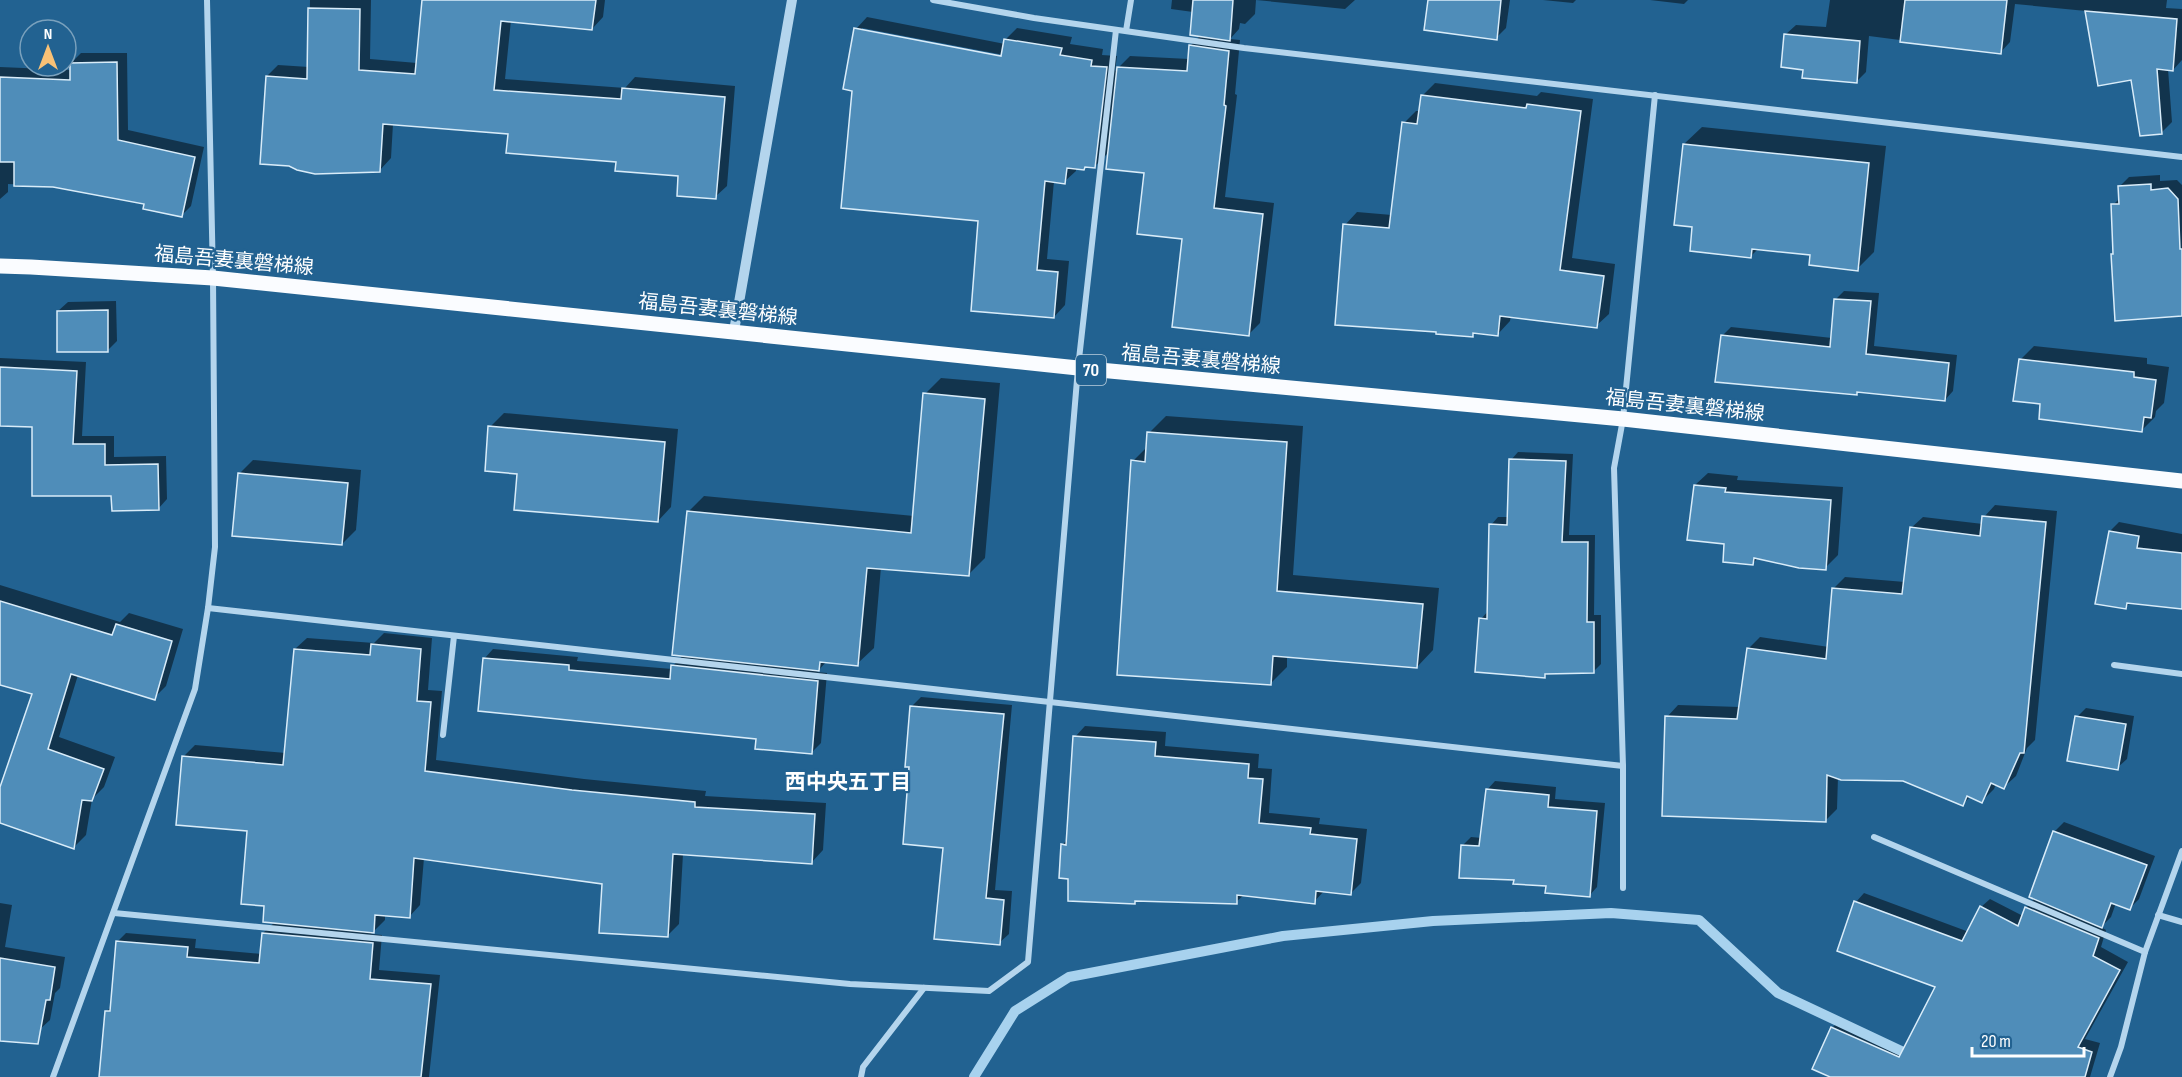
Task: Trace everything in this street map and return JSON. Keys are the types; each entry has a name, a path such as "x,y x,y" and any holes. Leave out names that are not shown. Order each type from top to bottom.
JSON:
{"main road":[{"name":"福島吾妻裏磐梯線","path":"0,266 213,278 1078,368 1623,419 2182,481"}],"street":[{"path":"53,1077 195,689 208,608 215,547 213,278 207,0"},
{"path":"734,331 792,0"},
{"path":"933,0 1034,18 1244,48 2182,157"},
{"path":"1126,31 1131,0"},
{"path":"114,913 850,984 924,988 988,991 1028,962 1078,368 1116,30"},
{"path":"1623,888 1623,766 1614,468 1623,419 1655,95"},
{"path":"208,608 1623,766"},
{"path":"443,735 454,636"},
{"path":"2114,665 2182,674"},
{"path":"1874,837 2145,952"},
{"path":"2110,1077 2121,1047 2145,952 2182,851"},
{"path":"2158,915 2182,922"},
{"path":"861,1077 863,1067 924,988"}],"building":[{"path":"422,0 596,0 592,30 501,21 494,90 621,99 622,88 725,97 716,199 677,196 678,176 615,171 616,162 506,153 508,134 383,124 380,172 315,174 289,166 260,164 266,76 307,79 308,8 360,9 359,70 415,74"},
{"path":"1193,0 1233,0 1230,41 1190,35"},
{"path":"1428,0 1501,0 1497,40 1424,30"},
{"path":"1905,0 2007,0 2001,54 1900,42"},
{"path":"2085,11 2177,19 2173,71 2157,69 2162,134 2140,136 2131,80 2098,86"},
{"path":"854,28 1001,56 1004,39 1062,48 1060,55 1092,60 1091,66 1107,67 1095,168 1085,167 1084,170 1067,168 1065,184 1045,181 1037,270 1058,272 1054,318 971,311 978,221 841,208 852,91 843,89"},
{"path":"1784,34 1860,41 1857,83 1802,78 1803,70 1781,67"},
{"path":"1189,45 1229,51 1224,105 1226,106 1214,208 1263,214 1249,336 1172,327 1182,239 1137,234 1144,173 1106,169 1117,67 1187,71"},
{"path":"117,62 118,140 195,157 182,217 143,209 144,204 53,187 14,186 14,162 0,162 0,77 70,80 70,78 78,78 78,63"},
{"path":"1421,95 1526,108 1527,104 1581,111 1560,270 1604,276 1597,328 1500,316 1498,336 1473,333 1473,337 1335,325 1343,224 1389,228 1402,122 1417,124"},
{"path":"1683,144 1869,163 1858,271 1809,265 1810,255 1752,249 1751,258 1690,251 1692,227 1674,225"},
{"path":"2151,184 2151,190 2168,188 2178,199 2180,249 2182,249 2182,316 2115,321 2111,204 2119,204 2118,186"},
{"path":"1834,299 1871,301 1866,354 1949,363 1945,401 1715,382 1721,335 1830,347"},
{"path":"108,310 108,352 57,352 57,311"},
{"path":"2019,359 2134,372 2134,377 2156,380 2151,418 2144,417 2142,432 2039,419 2040,404 2013,401"},
{"path":"0,367 77,371 73,444 105,444 105,465 158,464 159,510 112,511 111,496 32,496 32,427 0,426"},
{"path":"923,393 985,399 969,576 867,568 858,666 820,662 819,671 672,655 687,511 911,533"},
{"path":"488,426 665,442 658,522 514,510 517,474 485,471"},
{"path":"1147,432 1287,442 1277,591 1423,604 1417,668 1273,656 1271,685 1117,675 1131,460 1145,462"},
{"path":"1509,459 1566,461 1562,542 1588,542 1587,622 1594,622 1594,673 1545,674 1545,678 1475,672 1479,618 1487,619 1489,524 1507,525"},
{"path":"238,473 348,483 342,545 232,536"},
{"path":"1694,485 1726,488 1725,492 1831,500 1826,570 1799,568 1754,558 1753,565 1723,562 1724,544 1687,540"},
{"path":"1982,516 2046,522 2024,753 2020,753 2004,789 1991,783 1982,803 1967,796 1963,806 1903,781 1841,780 1827,775 1826,822 1662,816 1665,716 1737,719 1747,648 1826,659 1832,588 1902,594 1910,527 1980,536"},
{"path":"2109,531 2139,536 2137,548 2182,553 2182,609 2127,603 2126,609 2095,604"},
{"path":"0,601 112,635 116,624 172,641 155,700 71,674 48,749 104,769 92,801 82,800 74,849 0,823 0,787 32,694 0,685"},
{"path":"371,644 421,649 417,701 431,702 425,771 572,790 695,802 695,807 815,814 812,864 673,854 668,937 599,933 602,884 414,858 410,918 375,915 374,933 263,922 264,906 241,904 247,831 176,825 182,756 283,765 294,649 370,655"},
{"path":"483,658 569,665 569,670 670,679 671,665 818,681 812,754 755,749 756,739 478,711"},
{"path":"910,706 1004,714 986,898 1004,900 1000,945 934,939 943,848 903,844 909,767 905,767"},
{"path":"2075,716 2126,724 2118,770 2067,761"},
{"path":"1073,736 1156,742 1155,756 1249,764 1248,778 1263,779 1259,823 1311,828 1310,834 1357,839 1351,895 1316,891 1315,904 1237,895 1237,904 1135,901 1135,904 1068,901 1068,879 1059,878 1061,844 1066,845"},
{"path":"1486,789 1549,795 1548,807 1597,811 1590,897 1545,893 1546,886 1513,884 1514,880 1459,878 1461,845 1479,846"},
{"path":"2053,831 2147,865 2130,910 2111,903 2102,928 2029,897"},
{"path":"1854,901 1962,941 1980,906 2018,926 2025,907 2099,938 2093,956 2120,970 2078,1047 2092,1052 2085,1077 1830,1077 1812,1069 1831,1027 1899,1057 1935,987 1837,951"},
{"path":"262,933 373,943 370,979 431,984 421,1077 99,1077 105,1011 110,1011 116,941 188,947 187,957 259,963"},
{"path":"0,958 55,967 50,1000 46,1000 38,1044 0,1041"}],"waterway":[{"path":"974,1077 1015,1011 1069,977 1283,936 1433,921 1611,913 1699,920 1778,993 1914,1057"}],"district":[{"name":"西中央五丁目","path":"848,782"}]}
